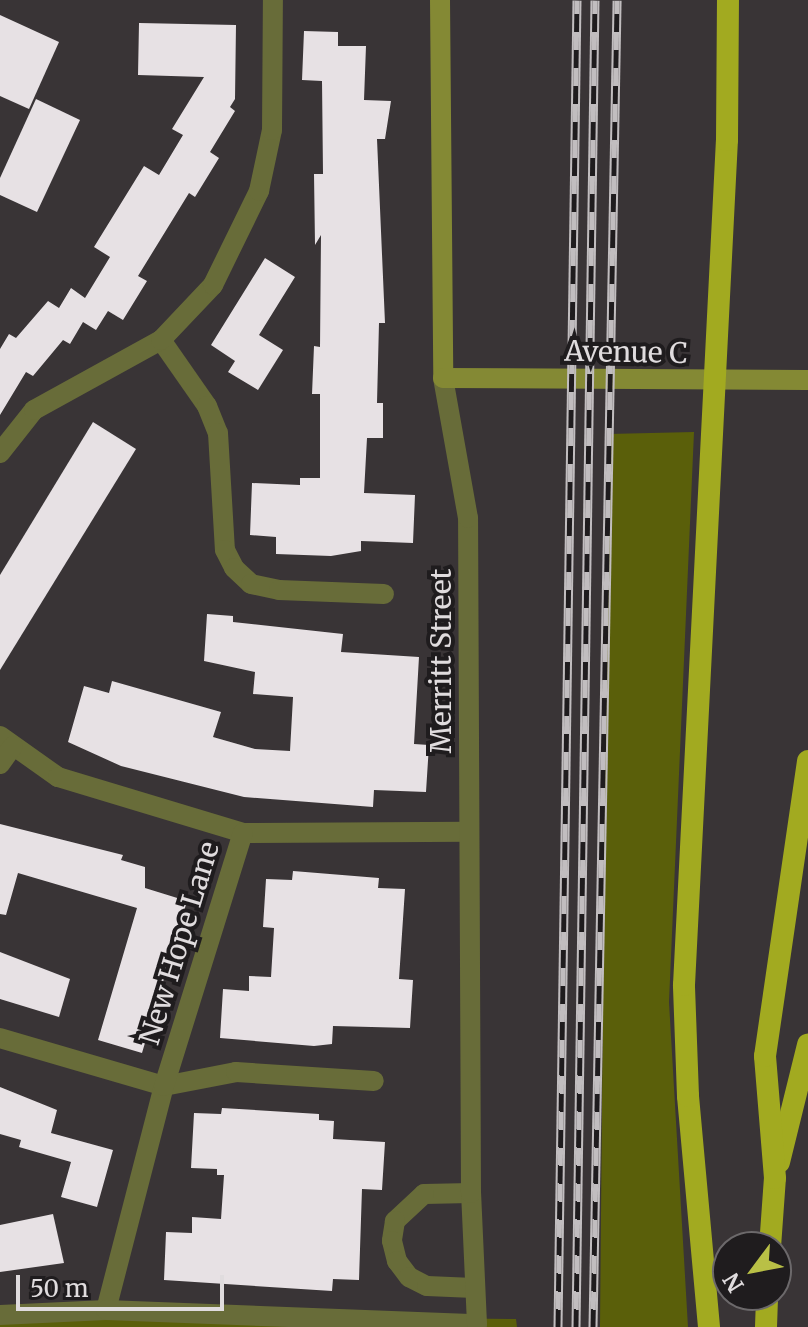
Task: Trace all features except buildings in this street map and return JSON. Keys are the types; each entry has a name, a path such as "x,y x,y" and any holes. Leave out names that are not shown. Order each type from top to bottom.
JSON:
{"highway":[{"path":"709,1327 688,1096 684,985 716,381 728,0"},
{"path":"771,1231 775,1178 765,1056 808,761"},
{"path":"775,1178 808,1045"}],"main road":[{"name":"Merritt Street","path":"440,0 443,378"},
{"name":"Avenue C","path":"443,378 808,380"}],"street":[{"path":"0,453 34,410 161,340 213,285 259,191 272,130 273,0"},
{"path":"161,340 207,406 218,433 225,550 234,568 251,584 279,590 384,594"},
{"name":"Merritt Street","path":"106,1310 477,1324 471,1193 468,518 443,378"},
{"path":"0,764 6,741"},
{"name":"New Hope Lane","path":"6,741 58,777 243,833 164,1086 106,1310"},
{"path":"243,833 469,832"},
{"path":"0,1038 164,1086 236,1072 374,1081"},
{"path":"471,1193 424,1194 395,1221 392,1241 397,1261 409,1277 427,1286 474,1288"},
{"path":"0,1315 106,1310"}],"shaded area":[{"path":"694,432 669,1002 688,1327 600,1327 608,434"},
{"path":"0,1313 516,1319 517,1327 0,1327"}],"railway":[{"path":"558,1327 577,0"},
{"path":"576,1327 595,0"},
{"path":"593,1327 617,0"}]}
